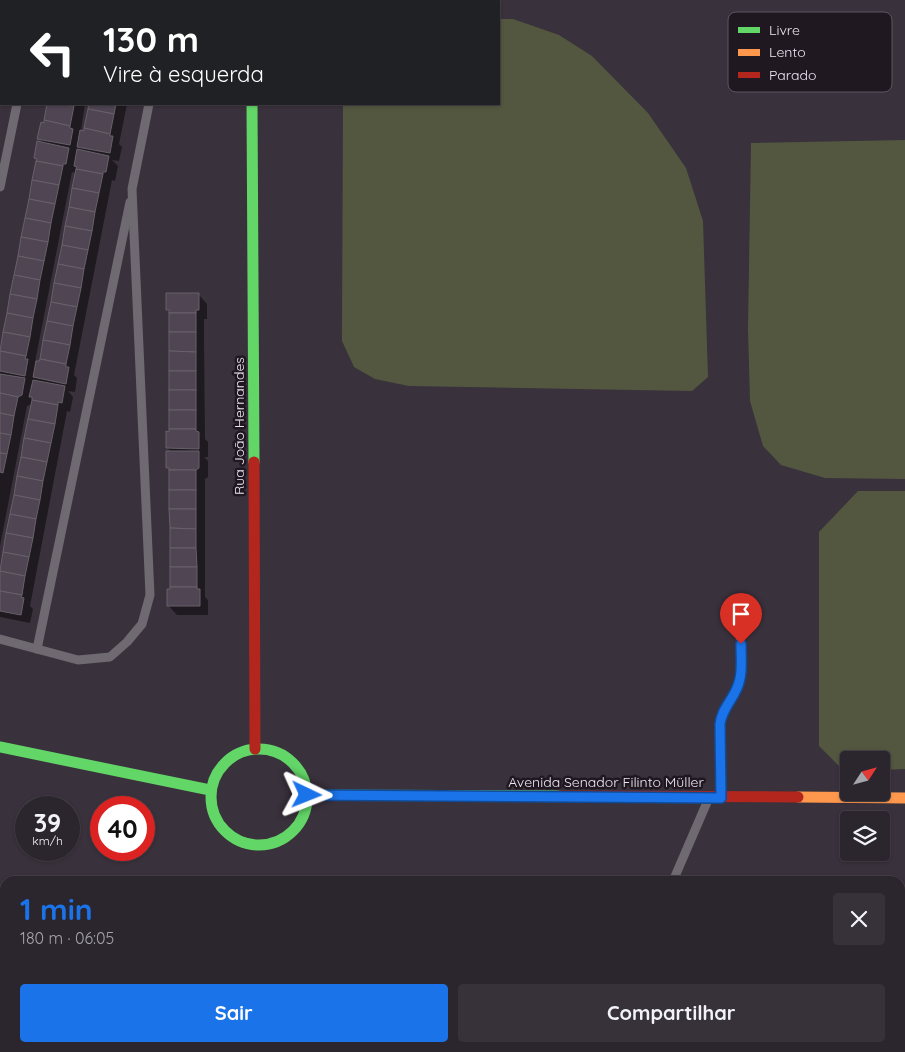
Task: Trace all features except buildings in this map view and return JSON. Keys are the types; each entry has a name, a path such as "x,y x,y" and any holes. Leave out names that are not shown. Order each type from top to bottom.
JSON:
{"street":[{"name":"Rua João Hernandes","path":"252,105 255,749"},
{"path":"0,747 210,790"},
{"path":"255,749 271,750 285,756 296,766 304,780 307,795 306,811 298,826 287,837 272,844 256,846 240,843 227,834 216,821 211,806 210,790 215,774 226,761 239,752 255,749"},
{"name":"Avenida Senador Filinto Müller","path":"307,795 905,798"}],"lane":[{"path":"0,187 17,105"},
{"path":"37,649 149,105"},
{"path":"0,639 78,660 110,657 127,642 142,624 150,595 132,189"},
{"path":"721,798 720,724 722,713 737,689 741,676 740,613"},
{"path":"675,876 709,798"}],"green space":[{"path":"500,19 513,19 559,35 592,56 648,113 686,168 703,221 708,377 692,391 409,386 375,379 354,367 342,341 343,105 500,105"},
{"path":"905,140 905,479 825,478 781,465 763,446 750,401 748,329 751,143"},
{"path":"858,491 905,491 905,769 890,770 890,751 840,751 840,767 819,746 819,532"}],"traffic: fast":[{"path":"252,105 254,462"},
{"path":"0,747 210,790"},
{"path":"250,749 268,749 286,757 299,770 307,788 307,797 304,816 286,837 268,845 250,845 232,837 219,824 211,806 211,788 219,770 232,757 250,749"},
{"path":"307,795 559,796"}],"traffic: slow":[{"path":"798,797 905,798"}],"traffic: jam":[{"path":"254,462 255,749"},
{"path":"559,796 798,797"}],"route":[{"path":"307,795 721,798 720,724 722,713 737,689 741,676 741,644"}]}
